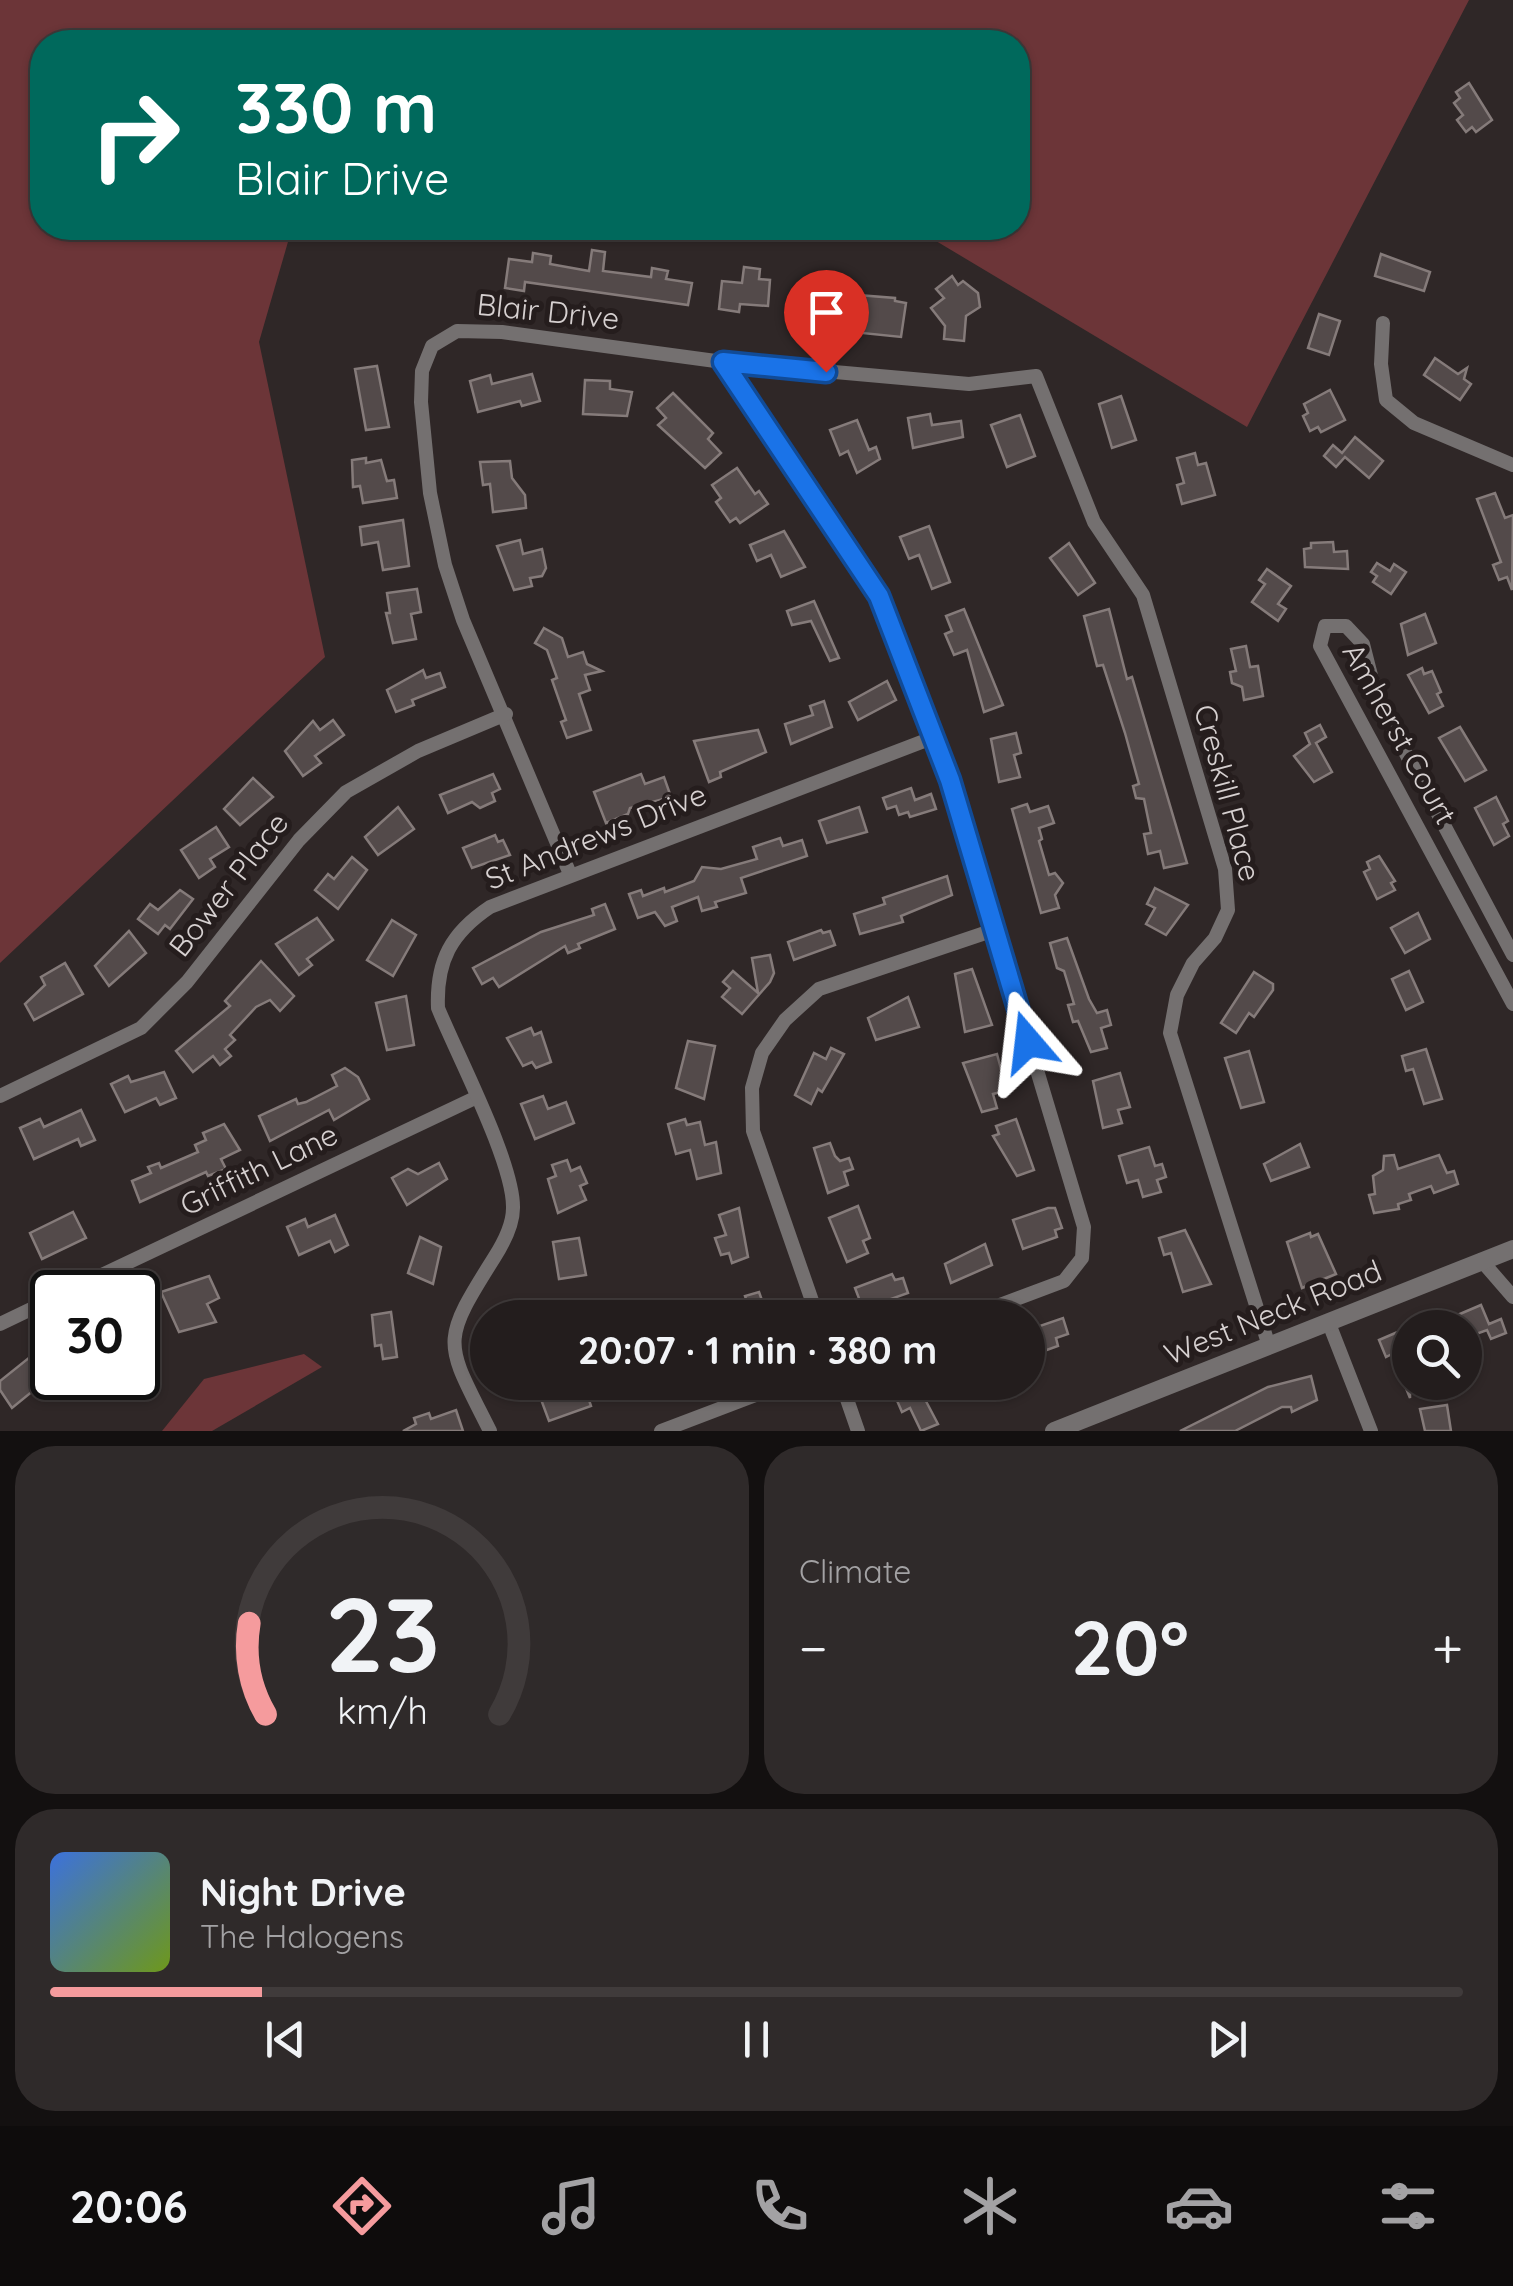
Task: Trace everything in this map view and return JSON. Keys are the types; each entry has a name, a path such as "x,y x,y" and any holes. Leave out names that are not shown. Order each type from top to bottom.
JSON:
{"street":[{"path":"1383,323 1380,364 1386,400 1414,424 1513,465"},
{"name":"Blair Drive","path":"570,874 506,714 463,620 430,494 420,402 422,371 432,346 457,331 502,332 723,362 969,384 1036,376"},
{"path":"723,362 879,596 950,780 1084,1227 1082,1258 1064,1281 1013,1300"},
{"name":"Creskill Place","path":"1036,376 1094,522 1143,594 1224,868 1228,910 1215,938 1193,962 1176,995 1170,1033 1268,1344"},
{"name":"Amherst Court","path":"1513,954 1378,699 1359,637 1338,623 1325,626 1320,646 1513,1004"},
{"name":"Bower Place","path":"0,1096 141,1028 187,982 299,840 346,792 418,751 506,714"},
{"name":"St Andrews Drive","path":"490,1431 454,1356 452,1333 502,1245 514,1213 512,1179 438,1008 437,978 444,952 466,923 490,908 570,874 932,738"},
{"path":"812,1300 753,1131 752,1088 762,1054 785,1020 819,989 994,930"},
{"name":"Griffith Lane","path":"112,1270 475,1098"},
{"name":"West Neck Road","path":"1054,1431 1513,1249"},
{"path":"1481,1260 1513,1297"},
{"path":"0,1324 30,1310"},
{"path":"1328,1320 1370,1431"},
{"path":"661,1431 743,1400"},
{"path":"847,1400 858,1431"}],"shaded area":[{"path":"0,0 1469,0 1247,427 934,240 1030,240 1030,30 30,30 30,240 289,240 259,342 325,657 0,963"},
{"path":"304,1354 322,1367 212,1431 162,1431 204,1379"}],"building":[{"path":"1469,83 1492,120 1476,132 1472,127 1466,132 1457,120 1463,115 1454,103 1460,98 1456,92"},
{"path":"592,250 605,252 603,271 651,277 652,268 668,271 666,279 692,283 688,305 525,282 524,291 505,288 509,259 532,262 533,253 551,256 550,264 589,271"},
{"path":"1381,254 1430,272 1424,291 1375,276"},
{"path":"744,267 760,269 759,279 770,280 768,306 740,304 739,312 719,309 722,281 742,283"},
{"path":"952,276 958,285 963,281 978,293 980,307 966,316 964,341 944,339 945,326 931,308 944,298 936,289"},
{"path":"794,290 895,298 906,303 901,337 852,332 853,322 791,316"},
{"path":"1319,314 1340,321 1329,355 1308,348"},
{"path":"1435,358 1458,374 1467,368 1464,379 1471,384 1460,400 1424,375"},
{"path":"377,366 389,427 366,430 355,369"},
{"path":"532,374 540,401 522,406 520,401 478,412 470,381 490,375 492,384"},
{"path":"585,380 610,381 610,389 632,392 627,416 583,414"},
{"path":"1330,390 1345,420 1321,432 1318,427 1310,431 1303,416 1308,413 1304,404"},
{"path":"673,393 713,433 708,439 721,453 705,468 658,425 666,418 657,408"},
{"path":"1121,396 1136,440 1112,448 1099,404"},
{"path":"930,414 932,425 961,421 963,437 913,448 908,418"},
{"path":"1020,415 1035,456 1007,467 991,425"},
{"path":"857,420 869,450 876,447 880,459 857,473 848,451 840,455 830,430"},
{"path":"1355,437 1383,461 1369,478 1345,457 1336,467 1324,456 1333,445 1342,453"},
{"path":"1195,453 1198,465 1206,463 1215,495 1182,504 1177,485 1184,483 1177,458"},
{"path":"366,458 366,463 381,460 387,481 394,480 397,498 363,503 360,486 353,487 352,460"},
{"path":"510,461 512,478 525,495 526,508 493,512 490,484 483,485 480,462"},
{"path":"737,468 755,494 759,491 768,504 740,523 736,518 730,522 716,502 721,498 712,485"},
{"path":"1495,493 1505,518 1513,515 1512,590 1507,577 1499,580 1493,565 1501,562 1477,499"},
{"path":"403,520 409,566 383,570 378,542 362,545 360,527"},
{"path":"929,526 950,582 932,589 919,555 909,559 900,537"},
{"path":"784,531 805,567 781,577 771,555 757,561 750,545"},
{"path":"520,540 523,554 542,549 546,568 542,576 530,578 532,586 514,590 497,546"},
{"path":"1333,542 1334,552 1347,551 1348,569 1305,567 1304,549 1311,548 1311,543"},
{"path":"1069,543 1095,583 1078,595 1050,558"},
{"path":"1377,563 1390,571 1394,564 1406,572 1391,594 1373,582 1377,576 1371,572"},
{"path":"1267,569 1291,586 1278,604 1286,609 1278,621 1252,602 1265,584 1259,580"},
{"path":"417,589 421,612 411,614 416,639 393,643 386,613 390,613 387,593"},
{"path":"814,601 839,658 830,661 811,621 792,625 787,611"},
{"path":"964,609 1003,705 984,712 967,650 954,655 945,634 952,631 946,616"},
{"path":"1109,609 1127,679 1132,677 1187,863 1164,868 1160,851 1148,854 1144,834 1151,833 1144,799 1136,798 1133,786 1139,784 1125,733 1103,665 1097,666 1084,616"},
{"path":"1425,614 1436,643 1408,655 1401,624"},
{"path":"544,628 562,638 568,657 583,652 587,664 602,671 585,675 590,690 579,694 591,730 567,738 561,722 566,720 552,680 557,678 547,650 535,643"},
{"path":"1246,646 1250,667 1258,666 1263,696 1244,700 1242,687 1232,683 1230,672 1236,671 1231,649"},
{"path":"1422,668 1424,674 1432,671 1441,692 1437,694 1443,706 1429,713 1408,675"},
{"path":"423,670 426,678 440,673 445,687 412,700 414,705 396,712 387,690"},
{"path":"887,681 896,700 858,720 849,702"},
{"path":"824,701 832,727 791,744 785,724 813,715 810,706"},
{"path":"333,720 344,735 315,756 321,763 303,776 285,751 313,721 320,730"},
{"path":"1320,725 1326,737 1316,743 1332,772 1314,782 1294,756 1310,744 1305,733"},
{"path":"1460,727 1486,770 1465,781 1439,738"},
{"path":"758,730 766,752 720,772 721,777 709,782 694,741"},
{"path":"1016,733 1021,753 1014,755 1020,777 999,782 991,739"},
{"path":"493,774 500,789 492,793 495,801 480,808 472,802 448,813 440,795"},
{"path":"641,774 645,784 664,777 671,797 630,808 628,814 606,823 594,792"},
{"path":"253,778 273,797 240,825 224,809"},
{"path":"911,788 915,800 931,794 936,809 910,817 908,812 899,815 896,806 887,809 883,798"},
{"path":"1496,797 1508,821 1503,824 1509,836 1494,845 1475,808"},
{"path":"1027,804 1030,812 1048,806 1054,823 1039,828 1039,841 1049,875 1055,873 1063,883 1055,895 1059,908 1041,913 1012,809"},
{"path":"398,807 414,829 378,855 365,837"},
{"path":"859,807 867,832 827,843 819,821"},
{"path":"216,827 229,847 210,859 215,867 199,878 181,850"},
{"path":"495,835 498,842 503,840 510,855 472,868 463,848"},
{"path":"780,838 783,846 802,840 807,856 741,878 746,893 715,902 717,907 702,911 698,897 672,907 677,921 665,926 655,912 638,918 629,894 641,890 643,896 664,888 665,892 694,881 702,867 721,869 757,859 753,847"},
{"path":"1379,856 1395,881 1391,883 1395,890 1377,899 1364,872 1370,869 1367,862"},
{"path":"352,857 367,870 338,909 315,890 328,874 334,879"},
{"path":"947,876 952,895 901,916 903,922 860,934 854,914 885,904 883,898"},
{"path":"1155,888 1188,905 1166,935 1146,924 1155,908 1147,904"},
{"path":"180,890 193,899 170,929 165,925 158,934 138,919 150,904 158,910"},
{"path":"605,904 615,929 578,944 580,948 568,953 565,946 499,987 493,978 482,984 473,968 541,932 594,915 592,909"},
{"path":"1418,913 1430,939 1405,953 1391,928"},
{"path":"317,918 333,940 307,959 312,965 299,975 276,944"},
{"path":"392,920 416,935 393,976 367,960"},
{"path":"821,930 830,931 835,945 794,960 788,942"},
{"path":"129,931 146,953 109,986 95,966"},
{"path":"1067,938 1089,999 1097,1013 1107,1010 1111,1025 1101,1028 1107,1048 1091,1052 1078,1021 1073,1022 1068,1005 1074,1004 1050,943"},
{"path":"770,955 774,973 770,982 742,1014 722,997 730,988 723,982 733,971 758,993 752,958"},
{"path":"261,961 294,996 280,1011 270,1000 256,1007 230,1035 235,1040 225,1049 231,1056 220,1065 213,1056 193,1072 176,1051 230,1006 225,1001"},
{"path":"65,963 83,994 34,1020 25,1004 45,985 41,977"},
{"path":"972,969 992,1025 965,1032 955,974"},
{"path":"1409,971 1423,1002 1406,1010 1392,979"},
{"path":"1254,972 1273,984 1273,990 1254,1017 1249,1013 1236,1033 1221,1023"},
{"path":"406,996 414,1045 387,1050 376,1003"},
{"path":"908,997 919,1027 876,1040 868,1018"},
{"path":"531,1028 534,1035 541,1032 551,1062 536,1068 532,1062 523,1066 507,1038"},
{"path":"688,1041 715,1046 704,1099 676,1088"},
{"path":"831,1048 844,1054 811,1104 795,1095 814,1053 826,1059"},
{"path":"1426,1049 1442,1099 1424,1104 1413,1069 1406,1071 1402,1056"},
{"path":"1249,1051 1264,1102 1241,1108 1225,1058"},
{"path":"997,1054 1001,1069 1007,1067 1013,1089 993,1094 997,1108 982,1112 963,1063"},
{"path":"345,1068 358,1077 369,1099 334,1120 329,1110 270,1141 259,1116 296,1099 298,1104 306,1102 337,1086 332,1075"},
{"path":"164,1072 176,1098 160,1105 156,1098 125,1112 111,1084 128,1076 131,1082"},
{"path":"1120,1073 1130,1107 1118,1110 1122,1123 1103,1128 1093,1081"},
{"path":"543,1096 548,1109 566,1102 574,1123 535,1139 521,1104"},
{"path":"81,1110 95,1140 81,1146 78,1139 34,1159 20,1128 40,1119 44,1127"},
{"path":"685,1119 687,1125 700,1122 705,1145 716,1142 721,1173 697,1179 690,1150 676,1154 668,1124"},
{"path":"1016,1119 1034,1170 1017,1176 993,1136 999,1134 996,1126"},
{"path":"224,1124 240,1150 221,1159 226,1169 208,1176 206,1172 140,1202 132,1181 151,1173 148,1167 159,1163 161,1168 198,1152 195,1145 206,1140 203,1133"},
{"path":"830,1143 835,1156 840,1161 849,1158 853,1169 844,1172 848,1185 828,1193 814,1148"},
{"path":"1300,1144 1309,1167 1271,1181 1264,1164"},
{"path":"1149,1147 1155,1166 1162,1164 1166,1177 1157,1180 1161,1192 1143,1197 1138,1180 1127,1183 1119,1156"},
{"path":"1394,1155 1398,1169 1439,1155 1447,1173 1454,1171 1458,1184 1434,1193 1431,1186 1409,1194 1411,1200 1398,1204 1399,1209 1374,1213 1369,1195 1375,1194 1373,1176 1383,1170 1384,1156"},
{"path":"567,1160 571,1171 580,1167 587,1183 580,1186 586,1200 558,1213 548,1179 556,1176 552,1165"},
{"path":"439,1163 447,1179 407,1205 392,1178 408,1169 418,1174"},
{"path":"858,1206 870,1238 863,1241 868,1253 847,1262 829,1218"},
{"path":"739,1208 748,1257 732,1263 729,1253 721,1255 715,1238 726,1235 719,1215"},
{"path":"1055,1208 1062,1228 1055,1230 1057,1237 1023,1249 1013,1220"},
{"path":"73,1212 86,1238 42,1259 30,1233"},
{"path":"335,1215 348,1245 335,1252 330,1241 299,1255 287,1227 305,1219 308,1227"},
{"path":"1185,1230 1211,1284 1183,1292 1171,1253 1164,1255 1159,1238"},
{"path":"1310,1233 1311,1237 1318,1234 1336,1274 1302,1288 1287,1242"},
{"path":"420,1237 441,1247 433,1284 408,1273"},
{"path":"579,1238 586,1275 559,1279 553,1242"},
{"path":"985,1244 992,1265 951,1283 945,1264"},
{"path":"892,1274 895,1280 903,1278 908,1293 888,1300 860,1300 855,1288"},
{"path":"209,1276 219,1298 207,1304 216,1322 179,1332 161,1292"},
{"path":"759,1292 762,1300 746,1300 745,1296"},
{"path":"1481,1305 1489,1324 1501,1319 1506,1333 1491,1339 1487,1330 1482,1332 1482,1310 1469,1310"},
{"path":"391,1312 397,1357 383,1359 381,1345 375,1346 372,1315"},
{"path":"1063,1318 1068,1334 1056,1338 1058,1346 1045,1351 1045,1324"},
{"path":"1392,1334 1392,1354 1386,1357 1379,1340"},
{"path":"30,1357 30,1393 12,1408 0,1390 0,1381"},
{"path":"1311,1376 1317,1400 1292,1412 1291,1407 1282,1407 1235,1431 1180,1431 1268,1387"},
{"path":"541,1400 589,1400 591,1406 549,1421"},
{"path":"897,1400 925,1400 938,1424 921,1431 910,1408 902,1412"},
{"path":"1447,1405 1451,1431 1425,1431 1420,1409"},
{"path":"456,1410 463,1431 403,1431 416,1424 414,1418 429,1413 431,1419"}],"route":[{"path":"826,372 723,362 879,596 950,780 1028,1042"}]}
